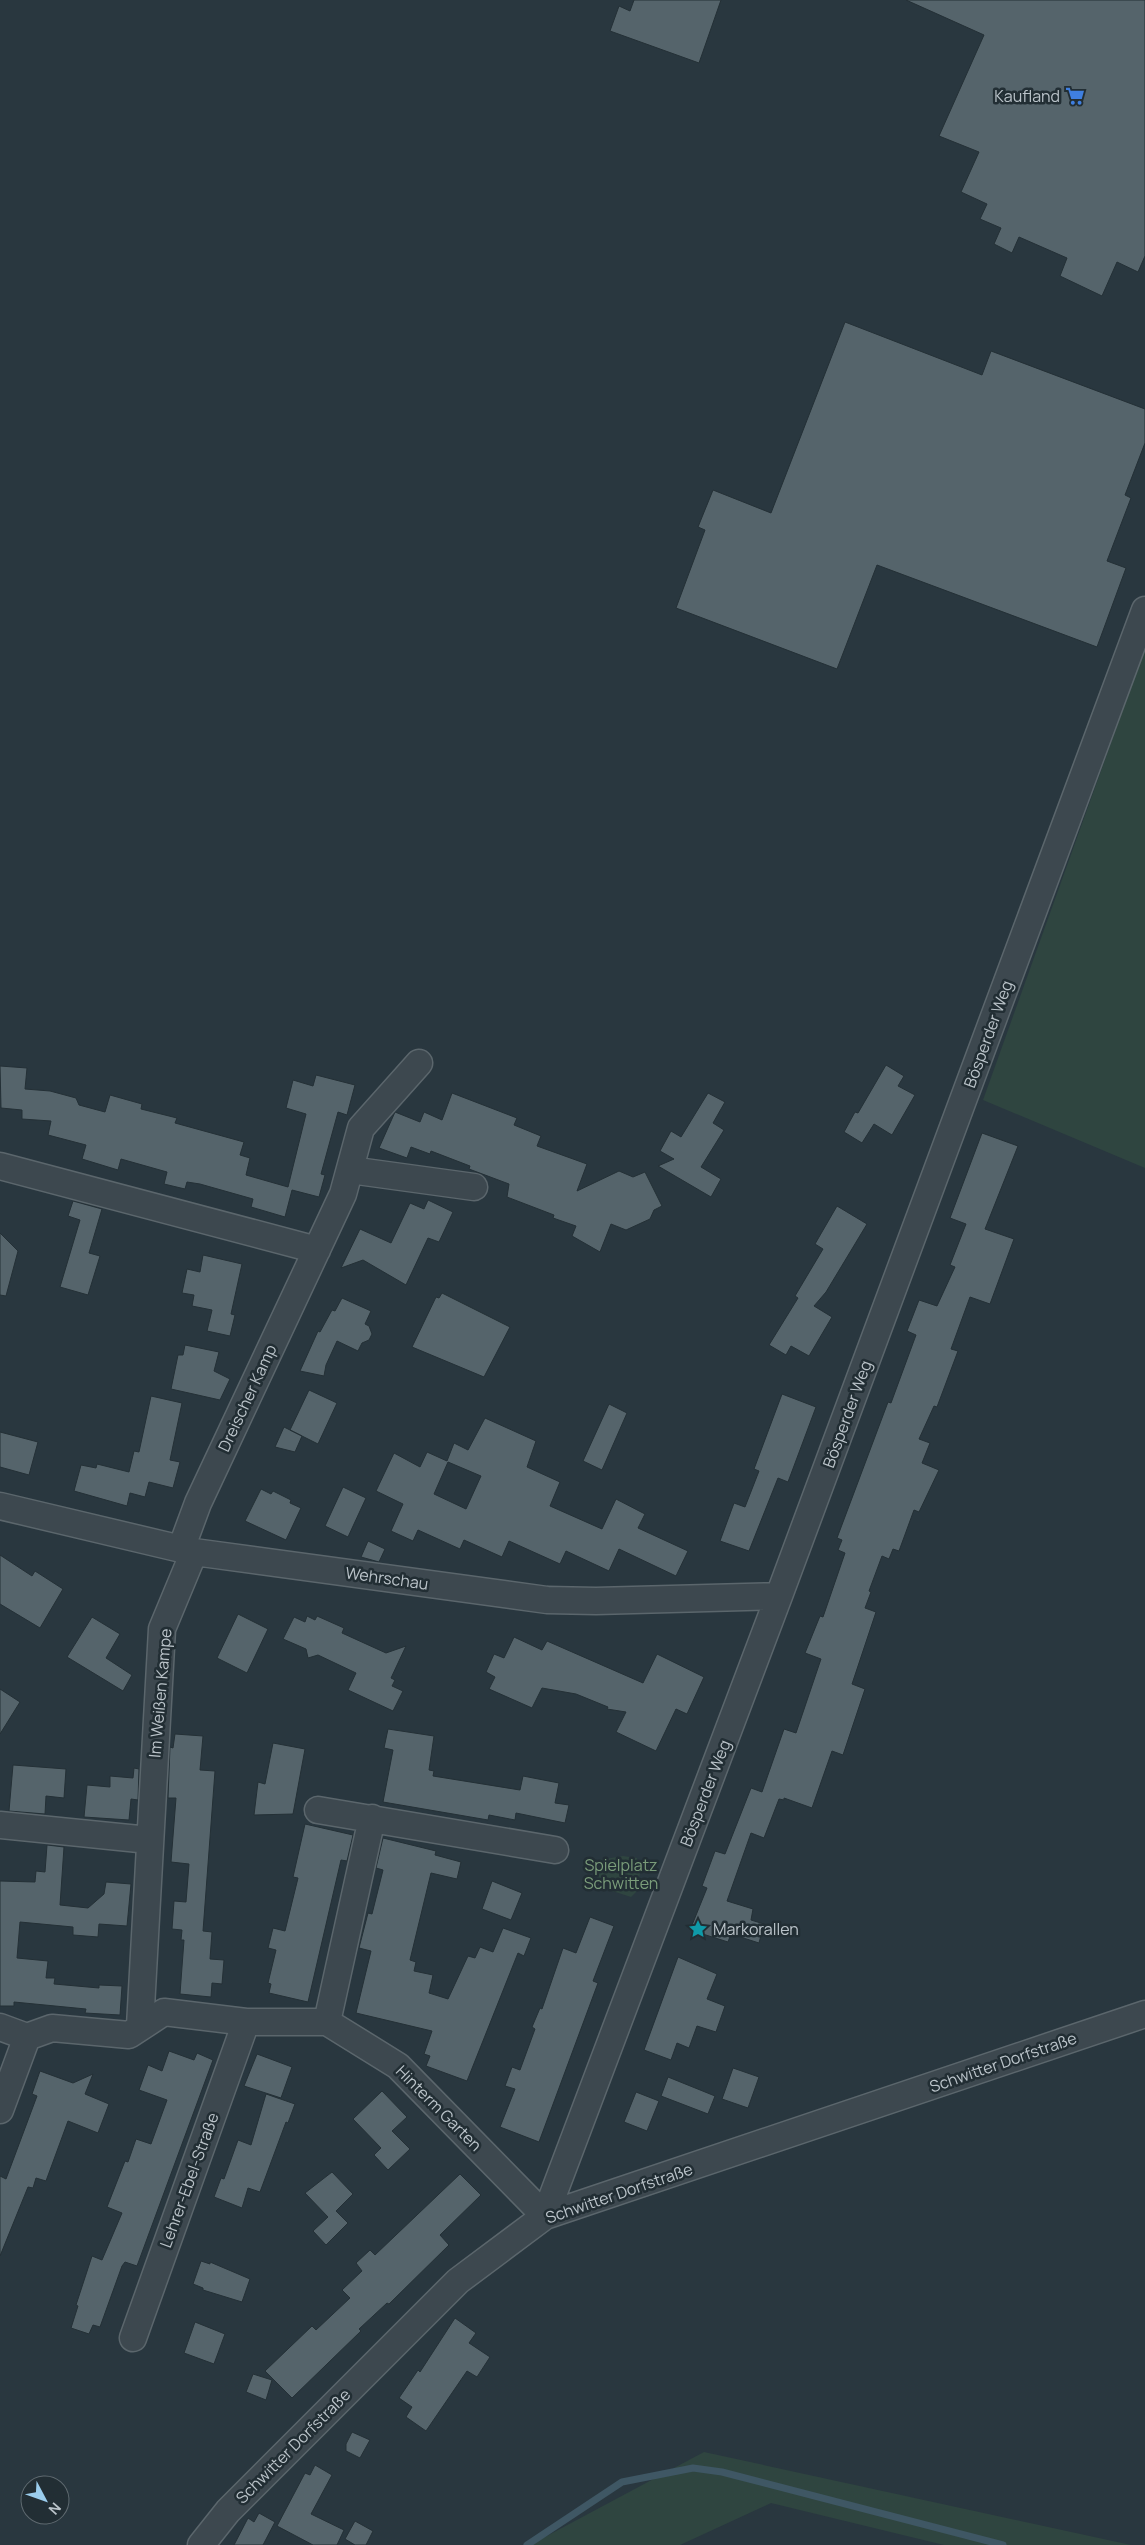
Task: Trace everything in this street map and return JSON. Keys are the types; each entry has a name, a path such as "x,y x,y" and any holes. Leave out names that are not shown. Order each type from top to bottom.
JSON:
{"street":[{"name":"Bösperder Weg","path":"545,2216 779,1596 1145,610"},
{"name":"Dreischer Kamp","path":"188,1550 198,1503 343,1194 361,1128 419,1063"},
{"path":"0,1166 317,1250"},
{"path":"350,1170 474,1187"},
{"name":"Wehrschau","path":"0,1506 188,1550 547,1600 596,1601 779,1596"},
{"name":"Im Weißen Kampe","path":"140,2026 162,1629 188,1550"},
{"path":"318,1810 555,1850"},
{"path":"0,2027 27,2037 52,2028 129,2035 164,2012 246,2022 327,2022 372,1818"},
{"path":"0,1825 150,1840"},
{"name":"Schwitter Dorfstraße","path":"201,2545 228,2510 458,2281 545,2216 1145,2014"},
{"name":"Lehrer-Ebel-Straße","path":"133,2338 246,2022"},
{"name":"Hinterm Garten","path":"327,2022 398,2066 545,2216"},
{"path":"0,2110 27,2037"}],"green space":[{"path":"1145,648 1145,1168 983,1100"},
{"name":"Spielplatz Schwitten","path":"623,1856 637,1858 640,1873 637,1891 631,1897 600,1887 596,1883 599,1860"},
{"path":"704,2452 1131,2545 944,2545 771,2503 680,2545 530,2545"}],"building":[{"path":"634,0 721,0 699,63 610,31 619,6 630,11"},
{"name":"Kaufland","path":"906,0 1145,0 1145,256 1138,272 1117,262 1102,296 1060,276 1067,258 1019,237 1012,253 994,244 1001,228 980,219 987,204 961,192 979,152 939,136 984,35"},
{"path":"845,322 982,375 991,351 1145,409 1145,443 1125,495 1131,498 1107,561 1126,568 1097,647 877,565 837,669 676,608 705,530 698,527 713,490 771,513"},
{"path":"886,1065 904,1076 898,1086 915,1095 892,1135 874,1124 862,1143 844,1132 855,1112 858,1113"},
{"path":"0,1066 27,1068 25,1089 50,1091 76,1098 79,1105 105,1112 110,1095 142,1104 141,1109 177,1118 175,1123 244,1142 240,1155 250,1158 246,1175 288,1187 306,1114 286,1108 293,1080 313,1086 316,1075 355,1085 347,1115 338,1112 321,1174 325,1175 319,1197 292,1190 285,1217 251,1207 253,1199 200,1184 187,1182 185,1189 164,1184 167,1172 121,1159 118,1170 82,1159 86,1145 48,1135 51,1121 22,1119 22,1110 1,1108"},
{"path":"452,1093 517,1118 514,1125 541,1136 537,1146 587,1164 577,1191 619,1171 633,1177 645,1172 662,1206 654,1210 650,1219 626,1230 611,1224 600,1252 572,1236 576,1226 553,1218 554,1215 507,1197 509,1184 469,1169 470,1166 431,1151 430,1154 411,1147 407,1158 379,1148 395,1112 420,1122 424,1112 442,1120"},
{"path":"708,1093 725,1102 713,1123 724,1130 701,1167 721,1179 711,1197 658,1166 674,1159 660,1151 671,1131 681,1137"},
{"path":"982,1133 1018,1146 985,1229 1014,1239 990,1304 970,1297 951,1349 958,1351 937,1407 934,1406 919,1439 930,1443 922,1463 939,1470 919,1512 914,1510 899,1551 893,1549 889,1559 882,1556 869,1591 871,1592 865,1608 876,1612 852,1684 865,1689 843,1755 832,1751 812,1808 784,1798 784,1800 779,1799 764,1838 751,1833 727,1901 753,1909 751,1920 764,1924 759,1943 731,1934 728,1942 690,1930 707,1888 702,1886 715,1851 725,1854 751,1788 762,1792 784,1729 796,1733 821,1659 805,1653 820,1616 823,1617 845,1553 838,1550 842,1540 837,1538 888,1402 891,1403 916,1335 907,1331 919,1300 937,1306 955,1267 950,1265 966,1224 950,1218"},
{"path":"428,1200 453,1212 439,1242 428,1238 406,1285 363,1260 341,1268 360,1229 391,1243 410,1203 424,1209"},
{"path":"73,1201 102,1209 89,1253 100,1256 88,1295 60,1287 80,1220 68,1216"},
{"path":"837,1206 867,1224 826,1292 814,1306 832,1317 809,1356 791,1346 786,1355 769,1345 798,1298 795,1296 823,1249 815,1244"},
{"path":"0,1233 18,1251 6,1296 0,1295"},
{"path":"203,1255 242,1264 231,1314 235,1315 230,1336 207,1331 212,1310 192,1306 194,1295 182,1293 187,1269 200,1272"},
{"path":"442,1293 510,1327 484,1377 412,1347 436,1297 439,1298"},
{"path":"342,1298 371,1311 365,1324 369,1326 372,1334 369,1340 362,1343 358,1351 337,1341 326,1365 324,1376 300,1371 318,1331 320,1332 332,1310 335,1311"},
{"path":"185,1345 219,1352 214,1371 230,1379 220,1400 171,1389 178,1355 183,1355"},
{"path":"309,1390 337,1403 318,1444 290,1430"},
{"path":"782,1394 816,1407 788,1482 778,1478 749,1551 720,1541 734,1503 745,1507 759,1471 754,1469"},
{"path":"151,1396 182,1403 170,1460 180,1462 173,1488 149,1482 145,1497 130,1493 127,1506 74,1491 81,1465 96,1468 97,1464 129,1472 134,1451 139,1452"},
{"path":"609,1404 627,1413 602,1470 583,1461"},
{"path":"485,1418 536,1441 527,1467 560,1482 550,1506 602,1529 616,1499 645,1514 638,1528 688,1551 676,1576 619,1549 609,1571 566,1551 560,1564 509,1541 502,1557 464,1540 460,1549 418,1530 413,1541 391,1531 403,1504 376,1491 394,1453 420,1467 427,1452 447,1461 454,1443 468,1450","holes":["448,1462 481,1476 466,1509 434,1494"]},
{"path":"284,1427 302,1436 295,1452 275,1447"},
{"path":"0,1432 38,1442 29,1475 0,1467"},
{"path":"343,1487 366,1498 348,1537 325,1526"},
{"path":"261,1489 271,1494 273,1491 291,1500 290,1503 301,1508 286,1540 245,1521"},
{"path":"368,1541 385,1549 379,1562 361,1557"},
{"path":"0,1555 32,1576 35,1571 63,1589 40,1628 0,1604"},
{"path":"238,1614 268,1629 247,1673 217,1658"},
{"path":"307,1616 315,1620 317,1616 344,1628 342,1633 386,1653 406,1646 391,1678 395,1680 392,1686 403,1691 393,1711 348,1690 356,1673 318,1655 308,1658 306,1649 283,1639 294,1617 305,1622"},
{"path":"92,1617 120,1634 106,1658 132,1675 123,1691 67,1657"},
{"path":"514,1637 542,1650 547,1641 643,1683 657,1654 704,1677 687,1714 676,1709 656,1751 616,1732 626,1712 607,1709 608,1707 576,1694 542,1688 532,1708 489,1689 495,1677 486,1672 494,1654 504,1658"},
{"path":"0,1689 20,1702 0,1734"},
{"path":"388,1729 434,1736 429,1770 434,1771 433,1776 520,1790 523,1776 559,1783 555,1803 569,1805 565,1823 516,1813 515,1820 489,1815 488,1820 383,1802 393,1750 384,1748"},
{"path":"175,1734 203,1736 200,1770 215,1771 203,1931 212,1932 210,1959 224,1960 222,1984 212,1983 211,1997 180,1994 184,1940 181,1940 182,1930 172,1929 174,1901 186,1902 189,1864 171,1862 176,1798 168,1798 170,1747 173,1748"},
{"path":"273,1743 305,1749 293,1814 254,1815 258,1782 265,1784"},
{"path":"13,1765 66,1769 64,1798 46,1796 45,1814 9,1811"},
{"path":"134,1768 139,1769 138,1800 131,1799 129,1820 84,1817 87,1785 110,1787 110,1776 133,1778"},
{"path":"305,1824 353,1835 347,1861 341,1860 308,2002 269,1993 271,1984 268,1983 276,1950 268,1948 273,1928 285,1931 298,1878 293,1877"},
{"path":"383,1838 436,1851 435,1855 461,1862 457,1879 431,1873 410,1960 416,1962 414,1971 433,1975 429,1993 448,1999 468,1956 475,1958 480,1947 493,1952 503,1928 531,1938 524,1956 518,1953 467,2081 426,2066 430,2056 424,2054 432,2031 356,2013 371,1951 359,1948 368,1913 372,1914 383,1870 376,1868"},
{"path":"47,1845 64,1847 60,1905 88,1908 104,1894 106,1882 131,1884 127,1926 99,1924 98,1937 73,1935 73,1927 20,1922 17,1958 48,1961 46,1978 55,1978 54,1984 99,1988 99,1985 122,1986 120,2015 85,2013 86,2009 14,2002 14,2006 0,2006 0,1881 35,1882 36,1871 45,1872"},
{"path":"492,1881 522,1893 511,1920 482,1909"},
{"path":"590,1917 614,1926 593,1981 598,1983 539,2142 500,2127 515,2089 505,2086 512,2067 520,2070 535,2029 532,2027 540,2008 542,2009 563,1948 576,1953"},
{"path":"678,1957 717,1974 707,1999 725,2006 716,2032 697,2026 689,2048 677,2043 671,2060 644,2050"},
{"path":"169,2051 194,2060 197,2053 213,2060 137,2266 125,2262 122,2266 100,2327 93,2325 89,2334 71,2328 78,2306 76,2305 92,2256 102,2260 122,2213 107,2207 125,2161 128,2162 136,2139 151,2144 167,2100 139,2090 148,2065 162,2071"},
{"path":"257,2054 292,2067 281,2098 244,2086"},
{"path":"733,2068 759,2077 748,2108 722,2099"},
{"path":"40,2071 73,2083 93,2074 85,2094 109,2104 98,2133 68,2121 46,2181 36,2178 33,2188 28,2187 0,2256 0,2176 6,2179 37,2096 32,2094"},
{"path":"668,2077 715,2096 708,2114 661,2096"},
{"path":"382,2091 407,2117 392,2131 410,2149 388,2170 374,2155 381,2148 353,2119"},
{"path":"636,2092 659,2101 647,2131 624,2122"},
{"path":"266,2094 295,2104 288,2123 286,2122 260,2192 248,2188 242,2208 214,2197 221,2178 224,2179 238,2140 251,2145"},
{"path":"332,2172 353,2194 336,2211 348,2223 326,2245 313,2231 328,2217 305,2193"},
{"path":"460,2174 481,2195 440,2235 449,2245 389,2304 387,2303 359,2329 361,2331 292,2398 265,2371 312,2326 316,2330 350,2298 342,2290 362,2271 356,2263 370,2250 375,2255"},
{"path":"201,2261 210,2264 210,2262 250,2279 242,2302 203,2290 203,2288 193,2284"},
{"path":"455,2318 476,2333 469,2343 490,2357 477,2377 467,2371 426,2431 406,2417 412,2407 399,2398 418,2370 420,2372"},
{"path":"195,2322 225,2334 214,2364 184,2353"},
{"path":"253,2374 272,2380 266,2400 246,2392"},
{"path":"352,2432 370,2440 360,2458 346,2451 346,2444"},
{"path":"315,2465 332,2475 311,2514 344,2530 337,2545 313,2545 277,2526 305,2473 310,2475"},
{"path":"259,2513 275,2522 263,2545 234,2545 248,2518 254,2522"},
{"path":"355,2521 373,2531 366,2545 355,2545 345,2539"}],"waterway":[{"path":"527,2545 622,2482 693,2468 722,2472 1003,2545"}],"place":[{"name":"Kaufland","path":"1075,96"},
{"name":"Markorallen","path":"698,1929"}]}
